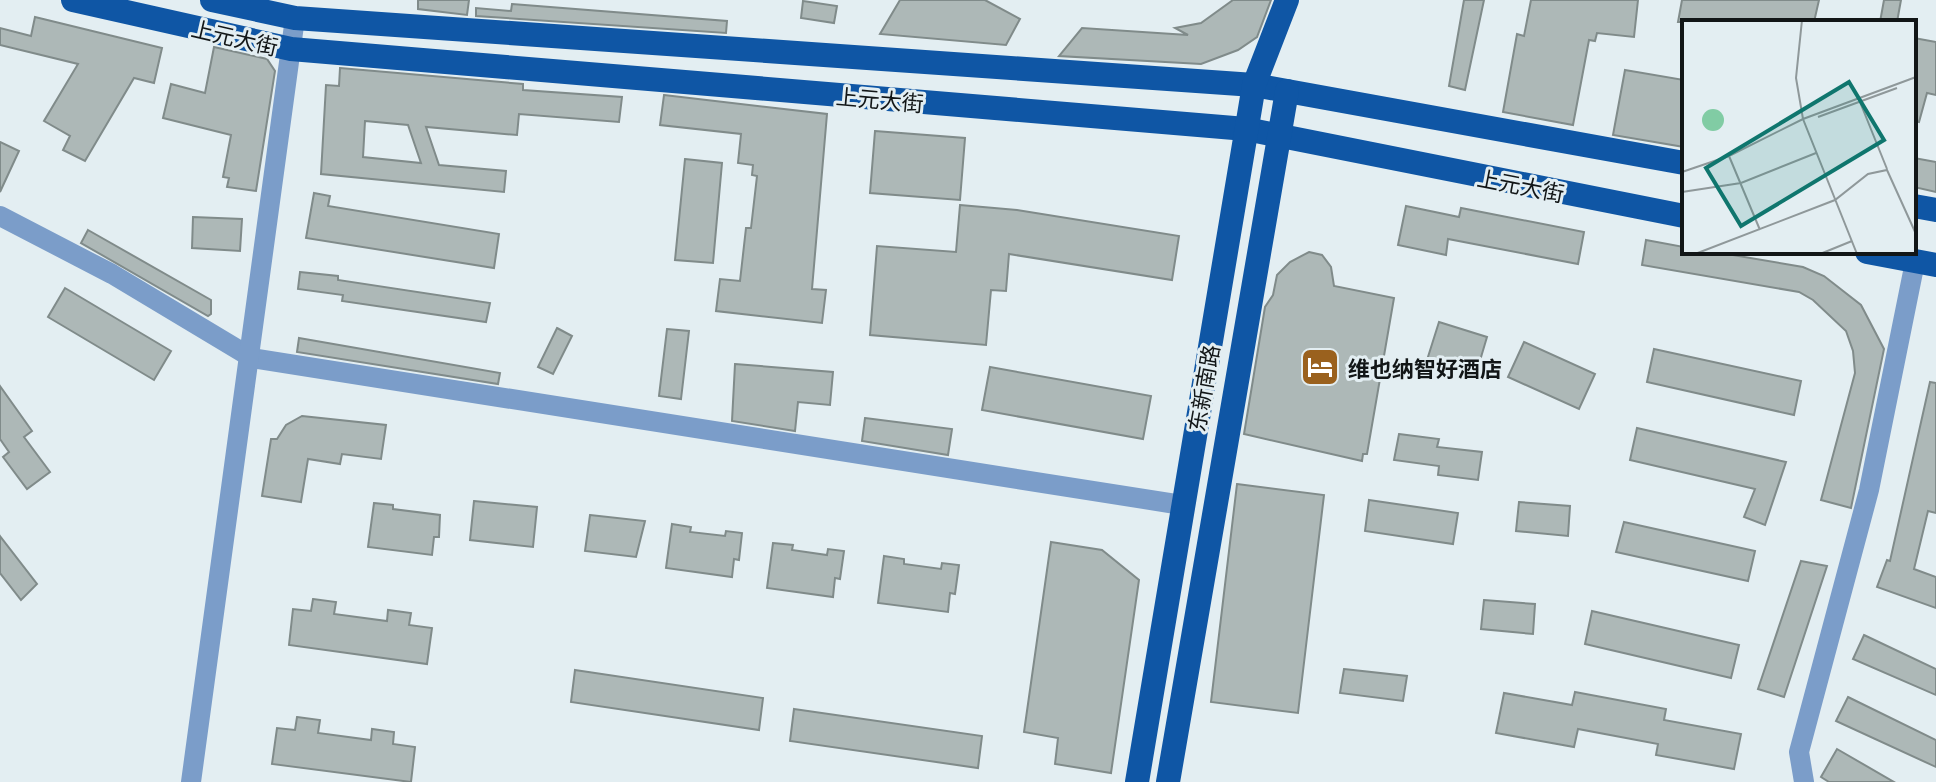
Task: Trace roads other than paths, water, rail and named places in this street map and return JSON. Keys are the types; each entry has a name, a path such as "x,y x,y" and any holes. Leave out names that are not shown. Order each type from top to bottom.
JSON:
{"main road":[{"name":"上元大街","path":"73,0 291,49 1246,129 1682,216"},
{"name":"上元大街","path":"212,0 295,18 1254,85 1682,163"},
{"name":"东新南路","path":"1137,782 1254,85 1287,0"},
{"name":"东新南路","path":"1168,782 1287,91"},
{"path":"1916,206 1936,210"},
{"path":"1877,254 1926,264"}],"street":[{"path":"191,782 252,358 295,18"},
{"path":"0,216 112,274 252,358 1182,505"},
{"path":"1804,782 1799,752 1926,264"}],"place":[{"name":"维也纳智好酒店","path":"1320,367"}]}
